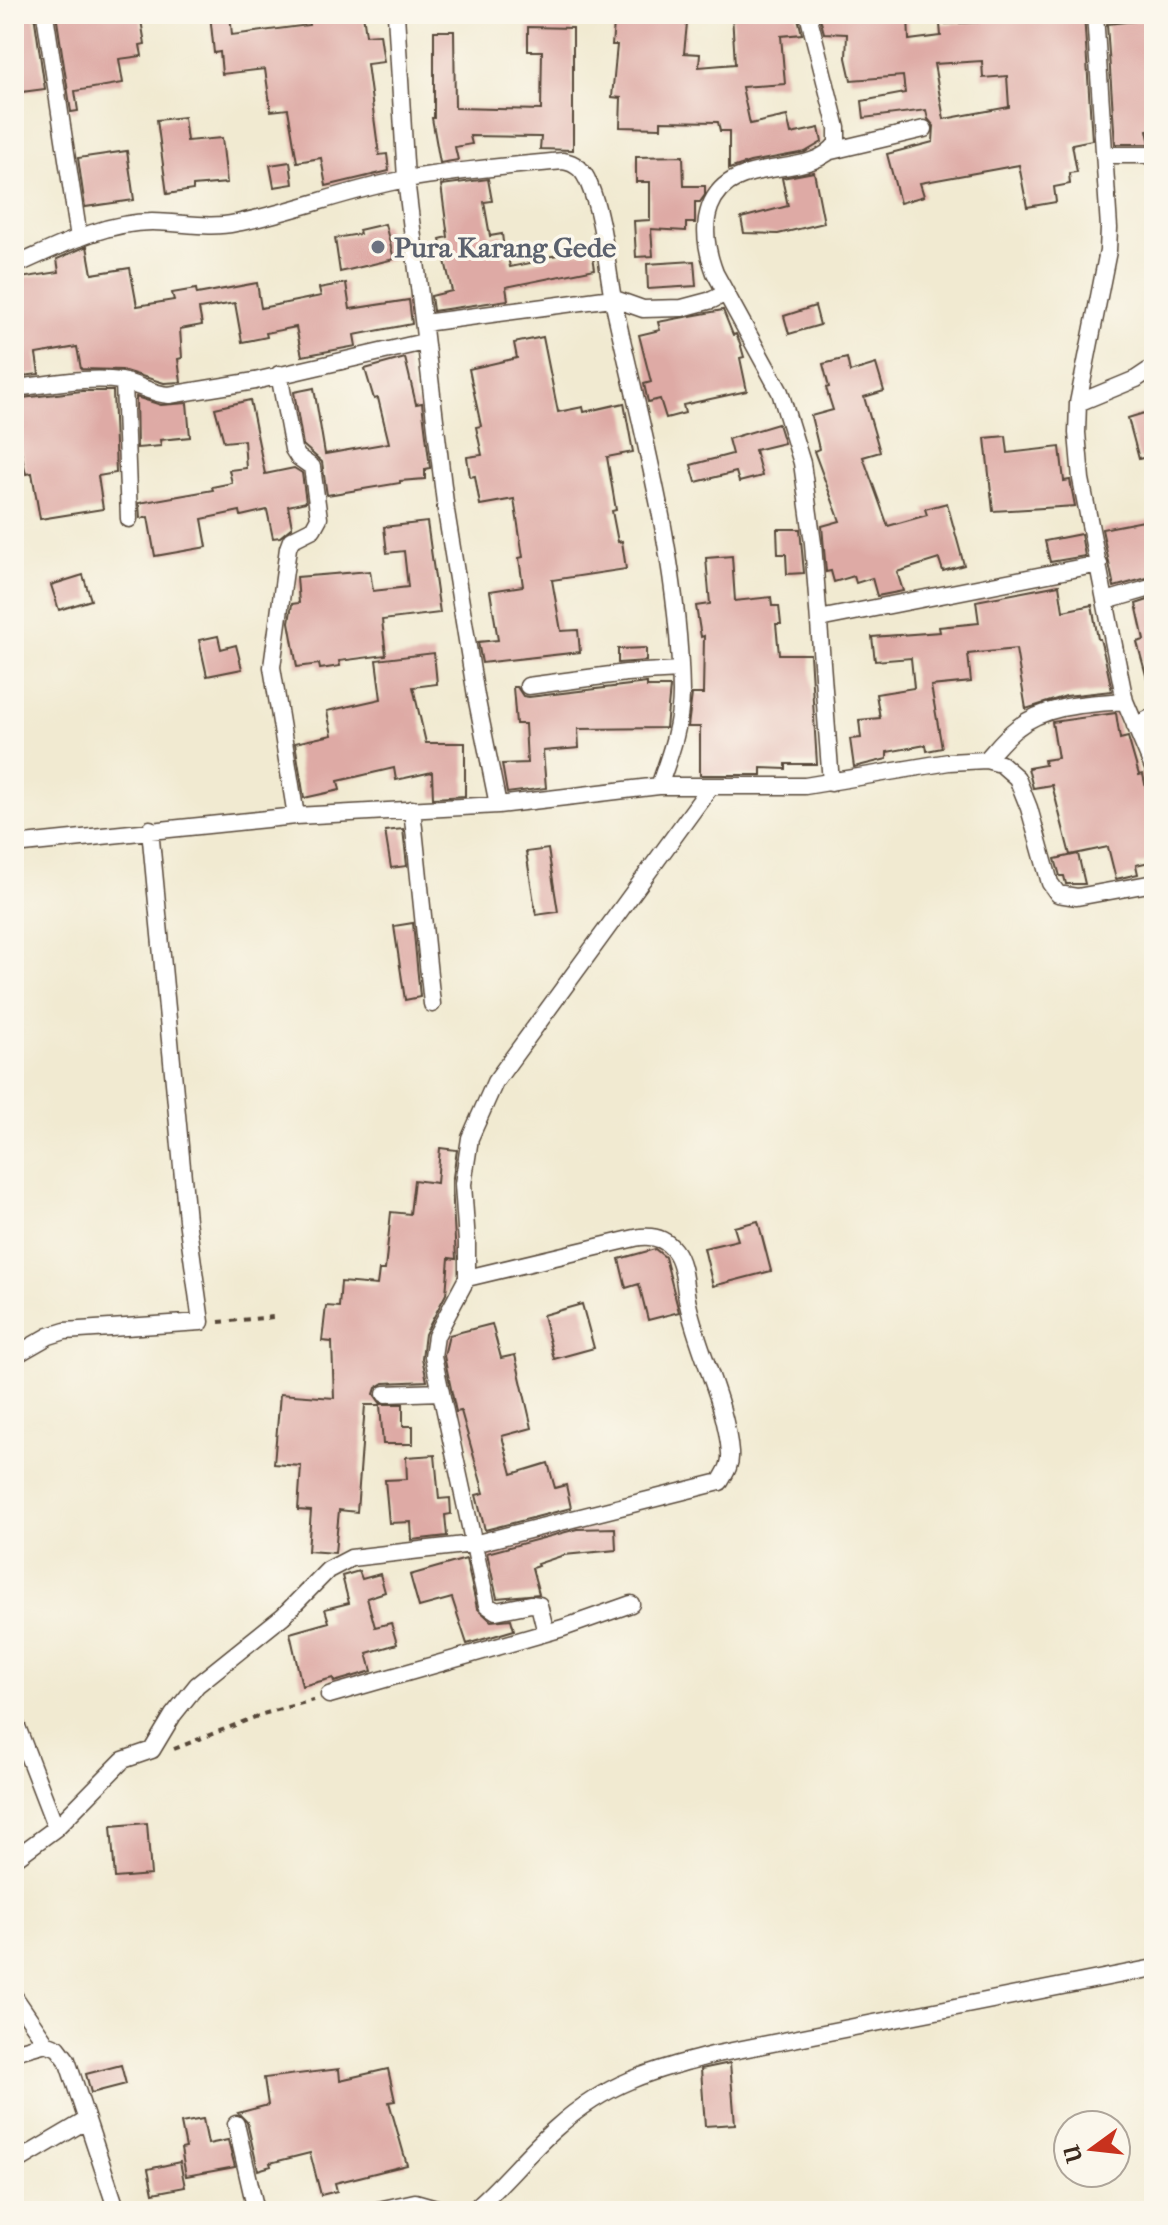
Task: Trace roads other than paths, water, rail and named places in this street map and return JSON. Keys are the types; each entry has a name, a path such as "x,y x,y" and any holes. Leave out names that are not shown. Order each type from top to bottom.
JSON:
{"street":[{"path":"45,14 79,238"},
{"path":"396,14 406,179 424,342 446,511 476,696 498,805"},
{"path":"808,14 838,139 822,158 735,179 723,185 706,223 706,239 712,264 780,392 793,427 809,506 831,783"},
{"path":"1095,14 1108,251 1078,403 1077,433 1081,479 1125,701 1154,770"},
{"path":"831,151 924,129"},
{"path":"1104,155 1154,155"},
{"path":"14,266 79,238 123,224 232,224 406,179 563,161 573,163 583,172 593,194 612,298 669,561 680,670 680,709 662,787"},
{"path":"424,323 612,298 643,309 682,308 726,293"},
{"path":"14,388 102,380 124,382 156,394 169,395 424,342"},
{"path":"1078,403 1136,379 1154,367"},
{"path":"279,374 293,449 312,467 319,518 313,529 291,540 288,548 272,667 296,816"},
{"path":"124,382 129,519"},
{"path":"819,619 1099,564"},
{"path":"1106,601 1154,587"},
{"path":"528,686 626,673 680,670"},
{"path":"986,760 1018,727 1033,718 1074,706 1125,701"},
{"path":"1135,726 1154,716"},
{"path":"14,845 150,829 296,816 498,805 662,787 784,787 831,783 949,762 986,760 1001,764 1017,778 1029,808 1050,883 1058,894 1077,897 1154,883"},
{"path":"546,1633 536,1604 496,1611 489,1608 433,1356 436,1336 467,1278 463,1184 470,1138 495,1082 704,786"},
{"path":"412,809 432,1004"},
{"path":"14,1356 49,1336 65,1331 201,1322 187,1220 150,829"},
{"path":"14,1859 56,1828 123,1760 148,1752 191,1691 283,1616 328,1570 351,1558 473,1544 720,1482 729,1468 730,1454 722,1414 673,1248 663,1240 649,1236 635,1238 467,1278"},
{"path":"385,1394 441,1392"},
{"path":"329,1695 546,1633 631,1604"},
{"path":"14,1719 56,1828"},
{"path":"472,2211 555,2128 575,2111 623,2081 655,2070 824,2032 1154,1968"},
{"path":"14,1996 46,2043 58,2048 67,2060 117,2211"},
{"path":"14,2052 46,2043"},
{"path":"14,2163 87,2120"},
{"path":"236,2124 256,2211"},
{"path":"374,2211 415,2202 447,2211"}],"place":[{"name":"Pura Karang Gede","path":"378,247"}]}
